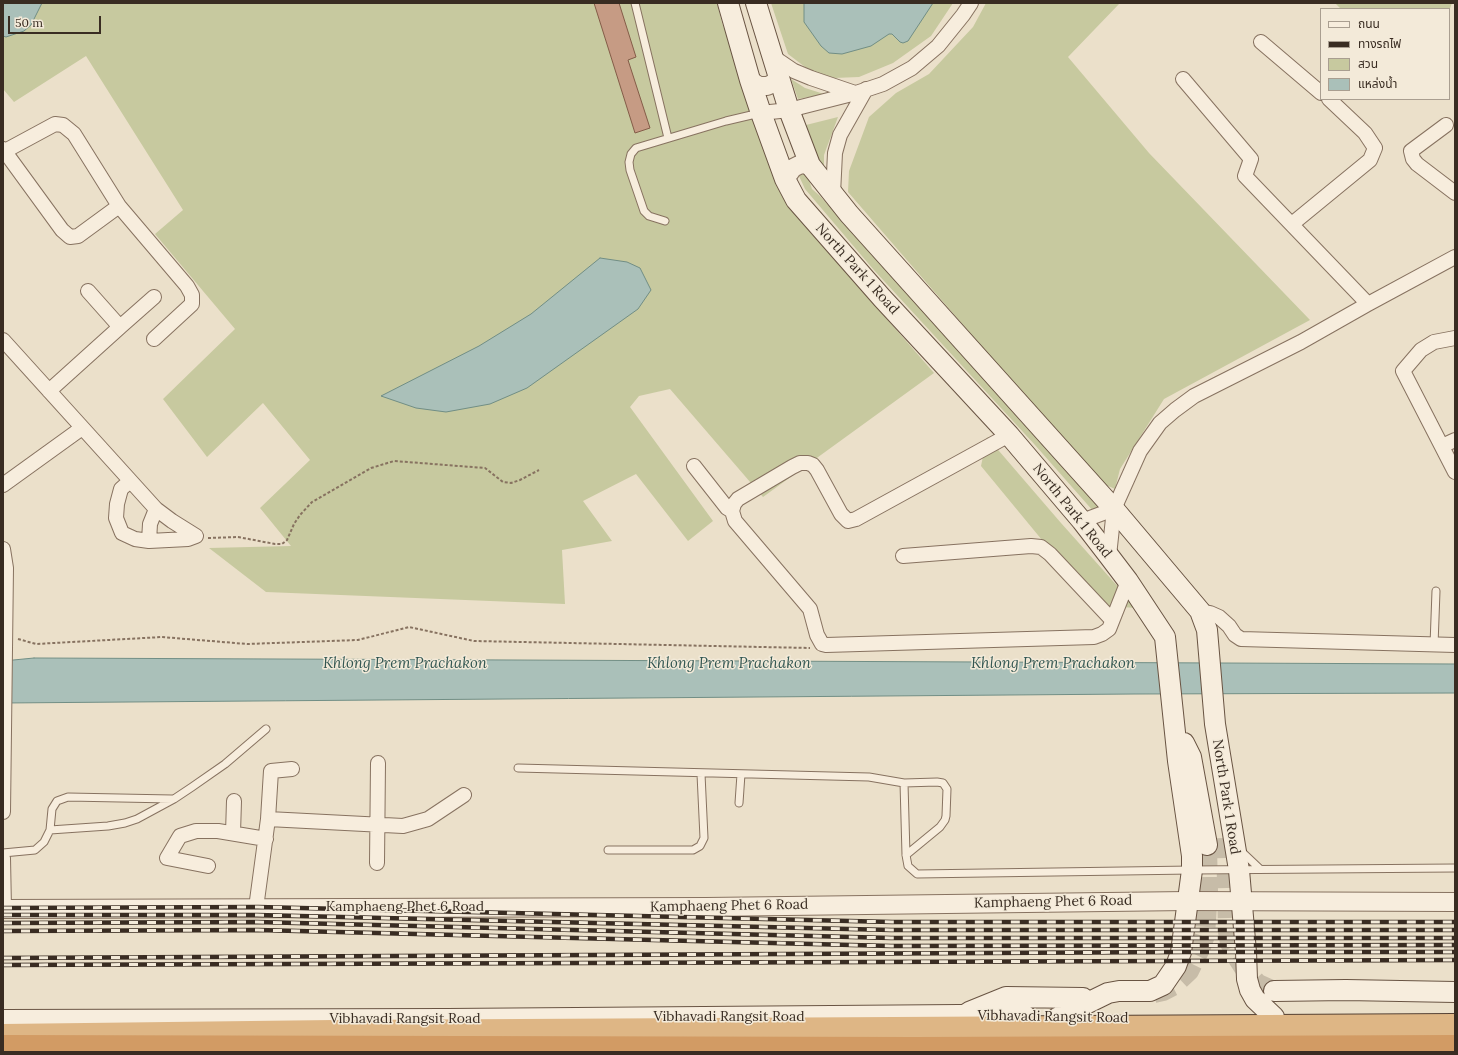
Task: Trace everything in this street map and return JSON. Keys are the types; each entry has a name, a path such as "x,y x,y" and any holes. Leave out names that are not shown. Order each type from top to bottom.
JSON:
{"highway":[{"path":"334,1031 448,1019"},
{"name":"Vibhavadi Rangsit Road","path":"3,1035 334,1031 1455,1025"},
{"path":"3,1046 915,1048 1455,1046"}],"main road":[{"name":"North Park 1 Road","path":"728,3 761,113 785,179 796,200 882,298 1009,435 1109,556 1128,581 1165,637 1178,762 1192,856 1192,870 1181,952 1176,966 1163,985 1150,991 1119,991 1108,993 1057,1018"},
{"name":"North Park 1 Road","path":"756,3 789,110 810,164 849,214 1114,508 1200,611 1207,630 1215,724 1230,842 1238,870 1250,990 1255,999 1274,1017"},
{"path":"1175,725 1191,757 1207,845"},
{"path":"1274,991 1346,990 1455,992"},
{"path":"960,1015 1006,997 1083,998"},
{"name":"Vibhavadi Rangsit Road","path":"3,1020 448,1019 960,1015 1057,1018 1455,1015"}],"street":[{"path":"761,113 789,110 883,84 912,68 938,46 963,15 970,3"},
{"path":"1261,42 1320,91"},
{"path":"772,56 794,70 811,78 861,91"},
{"path":"750,80 759,86 767,86 772,84 779,77"},
{"path":"1183,79 1251,158 1245,176 1368,304"},
{"path":"833,194 836,147 861,91"},
{"path":"1292,224 1370,160 1375,148 1365,133 1336,101"},
{"path":"118,206 78,236 70,237 62,230 4,150 55,124 63,125 74,134 118,206 187,286 192,295 192,304 154,339"},
{"path":"1446,125 1411,152 1416,164 1455,193"},
{"path":"785,179 793,168 800,164 810,164"},
{"path":"1109,556 1114,508 1140,451 1160,423 1174,410 1194,396 1301,342 1455,257"},
{"path":"88,291 120,327"},
{"path":"49,391 154,297"},
{"path":"1455,338 1434,342 1421,350 1403,371 1455,472"},
{"path":"3,340 156,509 196,536"},
{"path":"3,485 82,428"},
{"path":"1009,435 856,519 848,521 842,514 817,470 808,463 800,462 738,499 734,504 732,511 735,521 810,609 817,635 822,644 826,645 1094,637 1102,634 1109,628 1128,581"},
{"path":"1442,446 1455,440"},
{"path":"694,466 727,508 732,511"},
{"path":"130,481 121,489 116,504 116,518 122,533 149,541 188,539 196,536"},
{"path":"1082,522 1114,508"},
{"path":"149,541 150,524 156,509"},
{"path":"903,556 1041,547 1050,554 1112,620"},
{"path":"3,549 6,568 3,812"},
{"path":"1200,611 1219,617 1229,626 1235,635 1241,639 1455,645"},
{"path":"377,863 378,763"},
{"path":"256,908 266,839 271,770 292,769"},
{"path":"268,819 403,826 428,819 464,795"},
{"path":"233,833 234,801"},
{"path":"208,866 167,858 180,836 196,831 218,830 266,839"},
{"path":"3,858 3,909"},
{"name":"Kamphaeng Phet 6 Road","path":"3,909 706,907 1187,901 1455,902"}],"lane":[{"path":"635,3 668,138"},
{"path":"665,221 648,216 644,210 630,170 630,154 636,148 726,121 761,113"},
{"path":"1434,645 1436,591"},
{"path":"50,830 108,826 125,823 136,819 174,799 225,764 266,729"},
{"path":"518,768 700,774 868,777 904,783 943,783 947,789 945,820 940,827 906,855"},
{"path":"608,850 693,850 700,846 704,838 700,774"},
{"path":"739,803 741,774"},
{"path":"904,783 906,855 908,866 917,874 1455,868"},
{"path":"3,853 35,850 44,842 50,830 52,809 57,801 68,797 174,799"},
{"path":"1230,842 1260,869"}],"path":[{"path":"196,536 204,538 238,537 282,544 287,540 300,515 312,502 371,468 394,461 484,468 503,482 511,483 539,470"},
{"path":"4,636 36,644 162,637 247,644 358,640 409,627 474,641 812,648 822,644"}],"green space":[{"path":"3,3 717,3 722,23 799,218 934,373 763,497 670,389 639,396 630,407 713,521 688,541 636,474 583,501 612,541 562,550 565,604 266,592 209,548 291,546 260,508 310,460 263,403 207,457 163,399 235,329 155,234 183,210 86,56 14,102 3,89"},
{"path":"771,3 953,3 931,36 893,63 859,77 834,78 809,70 788,54"},
{"path":"986,3 1120,3 1068,57 1149,153 1310,320 1164,399 1120,469 1115,489 1099,482 848,192 849,171 869,117 896,93 929,74 973,27"},
{"path":"1335,3 1452,3 1450,8 1340,8"},
{"path":"791,79 805,88 824,94 798,99"},
{"path":"838,117 824,155 824,169 820,163 806,125"},
{"path":"803,172 809,180 812,189 820,196 1100,509 1094,512 1035,445 873,269 805,189 799,176"},
{"path":"987,437 1137,608 1105,606 1042,540 981,466"}],"water":[{"path":"3,3 42,3 31,25 24,31 6,37 3,36"},
{"path":"804,3 933,3 908,41 903,43 900,42 892,34 889,34 871,46 842,54 829,53 821,46 804,22"},
{"path":"600,258 627,262 640,268 651,290 638,309 527,388 490,404 446,412 416,408 381,396 479,346 531,314"},
{"name":"Khlong Prem Prachakon","path":"34,658 1455,664 1455,693 1134,694 3,703 3,661"}],"building":[{"path":"594,3 619,3 636,57 628,60 650,128 635,133"}],"tunnel":[{"path":"1226,838 1228,932 1230,943 1246,971 1258,984 1274,991"},
{"path":"1154,993 1163,991 1173,986 1189,971 1201,947 1205,935 1208,891 1207,845"}],"railway":[{"path":"3,908 258,907 892,922 1455,922"},
{"path":"3,915 257,915 891,930 1455,930"},
{"path":"3,923 257,922 891,938 1455,938"},
{"path":"3,931 258,930 891,946 1455,945"},
{"path":"3,958 1455,952"},
{"path":"3,965 1455,960"}]}
